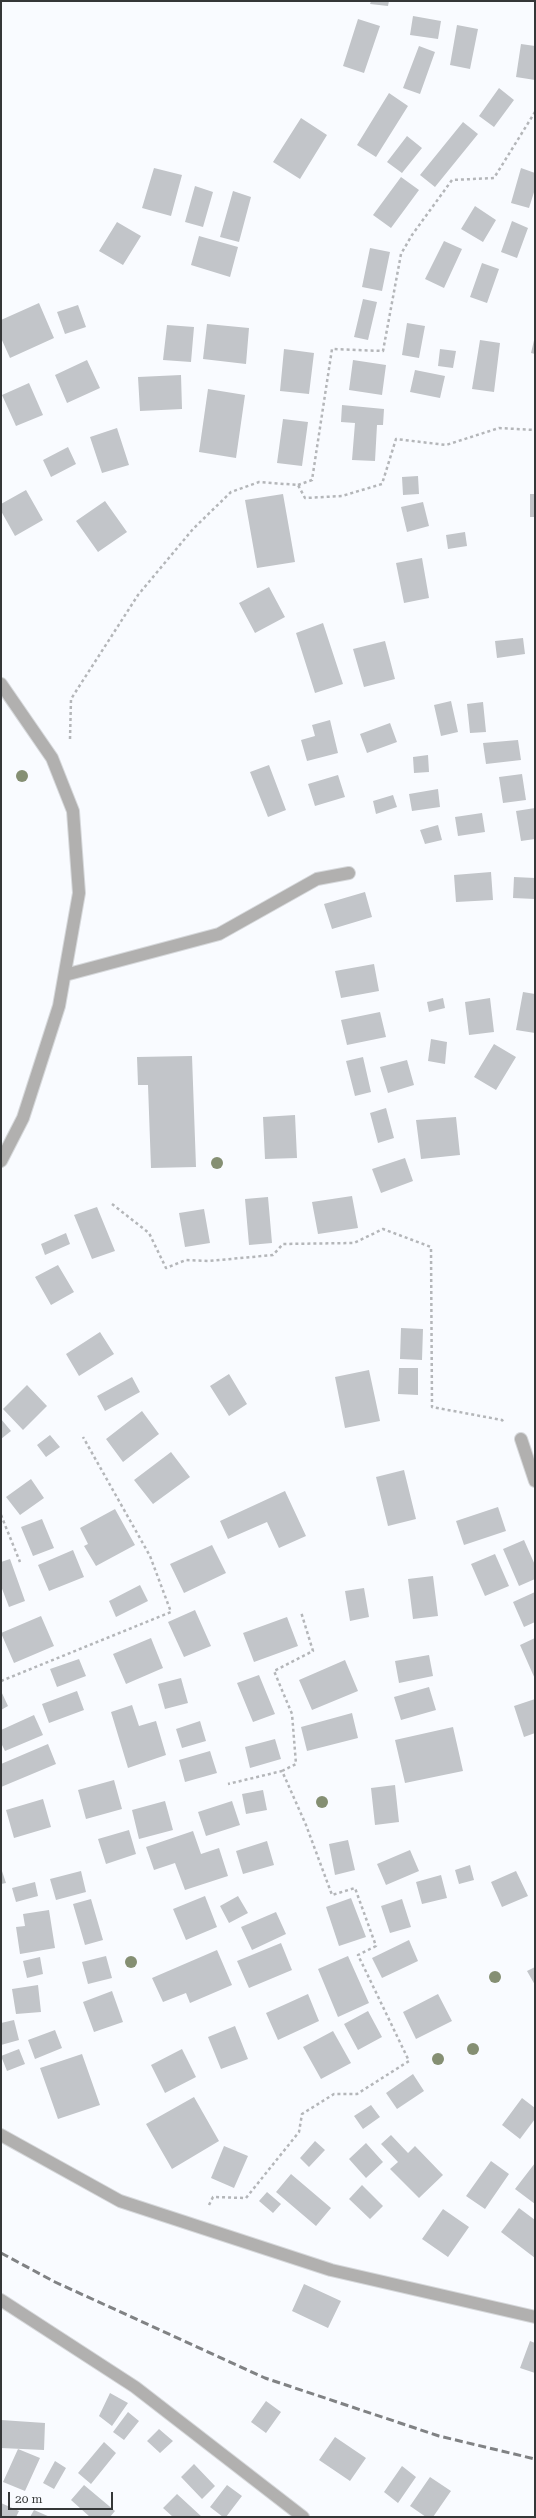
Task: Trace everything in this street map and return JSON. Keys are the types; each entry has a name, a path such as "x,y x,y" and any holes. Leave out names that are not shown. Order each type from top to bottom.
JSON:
{"street":[{"path":"1,684 52,758 73,811 79,893 59,1006 23,1118 1,1161"},
{"path":"64,975 219,934 317,879 349,873"},
{"path":"521,1439 535,1481"},
{"path":"1,2135 120,2201 331,2270 535,2317"},
{"path":"1,2300 135,2387 303,2517"}],"path":[{"path":"69,745 71,699 138,595 192,529 231,492 259,482 298,485 312,480 332,349 383,351 401,254 412,235 452,180 494,178 535,112"},
{"path":"298,485 305,498 342,496 382,484 396,439 446,445 499,428 535,430"},
{"path":"112,1204 149,1234 166,1268 186,1260 209,1261 273,1255 283,1244 354,1243 383,1229 431,1247 432,1407 502,1420 521,1439"},
{"path":"1,1681 170,1612 150,1556 83,1437"},
{"path":"1,1515 20,1562"},
{"path":"228,1784 282,1771 296,1764 292,1714 274,1671 313,1651 301,1612"},
{"path":"199,2227 213,2197 246,2198 300,2132 302,2114 334,2094 357,2094 409,2061 358,1955 376,1946 355,1888 332,1895 306,1825 282,1771"}],"building":[{"path":"371,1 389,1 388,6 370,4"},
{"path":"413,16 441,21 438,39 410,35"},
{"path":"358,19 380,26 364,73 343,66"},
{"path":"457,25 478,29 470,69 450,65"},
{"path":"521,44 535,46 535,80 516,77"},
{"path":"419,46 435,52 420,94 403,88"},
{"path":"499,88 514,100 494,127 479,116"},
{"path":"389,93 408,106 376,157 357,145"},
{"path":"301,118 327,135 300,179 273,162"},
{"path":"463,122 478,134 435,187 420,175"},
{"path":"407,136 422,148 402,173 387,162"},
{"path":"154,168 182,175 171,216 142,208"},
{"path":"521,168 535,173 535,189 529,208 511,203"},
{"path":"401,177 419,190 391,228 373,215"},
{"path":"195,186 213,192 203,227 185,222"},
{"path":"233,191 251,197 239,242 220,237"},
{"path":"475,206 496,220 483,242 461,229"},
{"path":"512,221 528,228 517,258 501,252"},
{"path":"117,222 141,236 123,265 99,251"},
{"path":"199,236 238,247 230,277 191,265"},
{"path":"444,241 462,249 444,288 425,279"},
{"path":"370,248 390,252 382,291 362,287"},
{"path":"482,263 499,269 487,303 470,297"},
{"path":"363,299 377,302 368,340 354,337"},
{"path":"39,303 54,338 10,358 1,338 1,320"},
{"path":"78,305 86,327 65,334 57,312"},
{"path":"407,323 425,326 419,358 402,355"},
{"path":"207,324 249,328 246,364 203,359"},
{"path":"167,325 194,327 191,362 163,360"},
{"path":"535,336 535,354 531,353"},
{"path":"480,340 500,343 494,392 472,389"},
{"path":"284,349 314,353 309,394 280,391"},
{"path":"440,349 456,351 453,368 438,366"},
{"path":"87,360 100,388 67,403 55,375"},
{"path":"353,360 386,365 382,395 349,390"},
{"path":"415,370 445,376 440,398 410,392"},
{"path":"181,375 182,409 140,411 138,377"},
{"path":"29,383 43,415 16,426 2,395"},
{"path":"208,389 245,395 236,458 199,452"},
{"path":"342,405 384,409 383,425 377,425 375,461 352,460 355,423 341,422"},
{"path":"283,419 308,422 302,466 277,463"},
{"path":"117,428 129,465 102,473 90,437"},
{"path":"68,447 76,464 51,477 43,460"},
{"path":"418,476 419,494 403,495 402,477"},
{"path":"26,490 43,520 15,536 1,511 1,504"},
{"path":"283,494 295,562 257,568 245,500"},
{"path":"530,494 535,494 535,517 530,517"},
{"path":"105,501 127,532 98,552 76,521"},
{"path":"423,502 429,526 407,532 401,507"},
{"path":"465,532 467,546 448,549 446,535"},
{"path":"422,558 429,598 404,603 396,563"},
{"path":"269,587 285,617 255,633 239,603"},
{"path":"323,623 343,684 315,693 296,633"},
{"path":"523,638 525,654 497,658 495,641"},
{"path":"385,641 395,679 364,687 353,649"},
{"path":"451,701 458,732 441,736 434,705"},
{"path":"483,702 486,732 470,733 467,704"},
{"path":"330,720 338,753 307,761 301,740 315,736 312,725"},
{"path":"390,723 397,742 367,753 360,734"},
{"path":"518,740 521,760 486,764 483,743"},
{"path":"428,755 429,772 414,773 413,757"},
{"path":"269,765 286,810 268,817 250,772"},
{"path":"522,774 526,800 503,803 499,777"},
{"path":"338,775 345,797 315,806 308,784"},
{"path":"438,789 440,807 412,811 409,794"},
{"path":"393,795 397,807 376,814 373,801"},
{"path":"535,808 535,839 521,841 516,811"},
{"path":"482,813 485,832 458,836 455,817"},
{"path":"438,825 442,840 425,844 420,830"},
{"path":"491,872 493,900 456,902 454,875"},
{"path":"514,877 535,878 535,899 513,898"},
{"path":"365,892 372,917 332,929 324,904"},
{"path":"374,964 379,991 341,998 335,971"},
{"path":"523,992 535,994 535,1033 516,1030"},
{"path":"443,998 445,1008 429,1012 427,1002"},
{"path":"490,998 494,1032 469,1035 465,1002"},
{"path":"380,1012 386,1037 347,1045 341,1020"},
{"path":"431,1039 447,1042 445,1064 428,1061"},
{"path":"494,1044 516,1057 496,1090 474,1077"},
{"path":"192,1056 196,1167 151,1168 148,1085 138,1085 137,1057"},
{"path":"363,1057 371,1092 355,1096 346,1061"},
{"path":"407,1060 414,1085 388,1093 380,1067"},
{"path":"386,1108 394,1138 378,1143 370,1113"},
{"path":"295,1115 297,1158 265,1159 263,1117"},
{"path":"456,1117 460,1155 421,1159 416,1120"},
{"path":"405,1158 413,1181 381,1193 372,1169"},
{"path":"352,1196 358,1228 318,1234 312,1202"},
{"path":"268,1197 272,1243 249,1245 245,1199"},
{"path":"97,1207 115,1251 92,1259 74,1215"},
{"path":"204,1209 210,1243 185,1247 179,1213"},
{"path":"66,1233 70,1244 45,1255 41,1244"},
{"path":"58,1265 74,1292 51,1305 35,1277"},
{"path":"401,1328 423,1329 422,1360 400,1359"},
{"path":"100,1332 114,1354 79,1376 66,1354"},
{"path":"399,1368 418,1368 418,1395 398,1394"},
{"path":"369,1370 380,1421 345,1428 335,1377"},
{"path":"229,1374 247,1404 229,1416 210,1386"},
{"path":"132,1377 140,1392 105,1411 97,1396"},
{"path":"27,1385 47,1406 23,1430 3,1409"},
{"path":"142,1411 159,1434 123,1462 106,1439"},
{"path":"1,1419 11,1431 1,1439"},
{"path":"50,1435 60,1447 46,1457 37,1445"},
{"path":"171,1452 190,1477 153,1504 134,1480"},
{"path":"404,1470 416,1519 388,1526 376,1477"},
{"path":"31,1479 44,1498 20,1515 6,1497"},
{"path":"285,1491 306,1536 279,1548 267,1522 228,1539 220,1521"},
{"path":"498,1507 506,1531 464,1545 456,1521"},
{"path":"115,1509 135,1545 96,1566 84,1546 88,1544 80,1528"},
{"path":"42,1519 54,1548 33,1556 21,1527"},
{"path":"524,1540 535,1565 535,1579 519,1586 503,1549"},
{"path":"212,1545 226,1573 184,1593 170,1564"},
{"path":"73,1550 84,1577 49,1591 38,1565"},
{"path":"495,1554 509,1586 485,1596 471,1564"},
{"path":"10,1559 25,1601 9,1607 1,1586 1,1562"},
{"path":"433,1576 438,1616 413,1619 408,1579"},
{"path":"140,1585 148,1601 116,1617 109,1601"},
{"path":"364,1588 369,1617 350,1621 345,1591"},
{"path":"535,1592 535,1622 524,1627 513,1602"},
{"path":"195,1610 211,1646 184,1657 168,1622"},
{"path":"41,1616 54,1646 14,1663 1,1633"},
{"path":"287,1617 298,1646 254,1662 243,1633"},
{"path":"151,1638 163,1668 126,1684 113,1654"},
{"path":"535,1638 535,1679 520,1645"},
{"path":"429,1655 433,1676 399,1683 395,1661"},
{"path":"79,1659 86,1676 57,1687 50,1669"},
{"path":"345,1660 358,1691 312,1710 299,1680"},
{"path":"259,1675 275,1714 253,1722 237,1683"},
{"path":"181,1678 188,1703 165,1709 158,1684"},
{"path":"429,1687 436,1710 401,1720 394,1697"},
{"path":"1,1691 8,1706 1,1710"},
{"path":"77,1691 84,1710 49,1723 42,1704"},
{"path":"535,1699 535,1733 524,1737 514,1706"},
{"path":"132,1705 139,1726 156,1721 166,1755 128,1768 111,1712"},
{"path":"352,1713 358,1738 307,1751 301,1727"},
{"path":"34,1715 43,1735 5,1751 1,1743 1,1730"},
{"path":"200,1721 206,1741 182,1748 176,1729"},
{"path":"453,1727 463,1771 405,1783 395,1740"},
{"path":"275,1739 281,1759 250,1768 245,1747"},
{"path":"48,1744 56,1764 1,1787 1,1764"},
{"path":"210,1751 217,1773 185,1782 179,1760"},
{"path":"114,1780 122,1809 86,1819 78,1790"},
{"path":"395,1785 399,1822 375,1825 371,1788"},
{"path":"263,1790 267,1810 246,1814 242,1794"},
{"path":"43,1799 51,1827 14,1838 6,1810"},
{"path":"165,1801 173,1830 139,1839 132,1810"},
{"path":"232,1801 240,1825 206,1836 198,1812"},
{"path":"129,1830 136,1854 106,1864 98,1839"},
{"path":"193,1831 201,1854 219,1848 228,1876 185,1890 175,1863 154,1870 146,1847"},
{"path":"348,1840 355,1870 335,1875 329,1844"},
{"path":"267,1841 274,1865 243,1874 236,1851"},
{"path":"410,1850 419,1871 386,1885 377,1864"},
{"path":"470,1865 474,1880 459,1884 455,1870"},
{"path":"1,1868 6,1883 1,1884"},
{"path":"81,1871 86,1892 56,1900 50,1879"},
{"path":"516,1871 528,1896 502,1907 491,1882"},
{"path":"441,1875 447,1898 422,1904 416,1882"},
{"path":"35,1882 38,1896 16,1902 12,1888"},
{"path":"205,1896 217,1927 186,1940 173,1909"},
{"path":"238,1896 248,1913 229,1923 220,1906"},
{"path":"351,1898 366,1937 339,1946 326,1907"},
{"path":"91,1899 103,1940 85,1945 73,1904"},
{"path":"402,1899 411,1927 390,1933 381,1906"},
{"path":"49,1910 55,1948 20,1954 16,1927 25,1926 23,1914"},
{"path":"276,1912 286,1934 252,1950 241,1927"},
{"path":"409,1940 418,1961 382,1978 372,1958"},
{"path":"281,1943 292,1970 249,1988 237,1961"},
{"path":"217,1950 232,1985 190,2003 186,1993 163,2002 152,1978"},
{"path":"106,1956 112,1978 88,1984 82,1962"},
{"path":"348,1956 369,2003 338,2017 318,1969"},
{"path":"40,1957 43,1974 27,1978 23,1961"},
{"path":"535,1967 535,1985 527,1971"},
{"path":"38,1985 41,2012 16,2014 12,1989"},
{"path":"112,1991 123,2022 94,2032 83,2002"},
{"path":"308,1994 319,2021 278,2040 266,2013"},
{"path":"438,1994 452,2021 416,2039 403,2012"},
{"path":"368,2011 382,2037 358,2050 344,2024"},
{"path":"14,2020 19,2040 1,2045 1,2023"},
{"path":"235,2026 248,2059 221,2069 208,2037"},
{"path":"55,2030 62,2048 35,2059 28,2040"},
{"path":"333,2031 351,2063 321,2079 303,2047"},
{"path":"19,2049 25,2064 7,2071 1,2056"},
{"path":"182,2049 196,2077 165,2093 151,2065"},
{"path":"82,2054 100,2105 58,2119 40,2068"},
{"path":"413,2074 424,2091 397,2109 386,2093"},
{"path":"194,2097 219,2141 172,2169 146,2124"},
{"path":"522,2098 535,2108 535,2119 520,2139 502,2125"},
{"path":"371,2105 380,2117 363,2129 354,2116"},
{"path":"391,2135 408,2153 415,2146 443,2175 419,2198 390,2169 398,2162 381,2144"},
{"path":"315,2141 325,2150 309,2167 300,2158"},
{"path":"366,2143 383,2162 366,2178 349,2159"},
{"path":"224,2146 248,2156 234,2188 211,2178"},
{"path":"491,2161 509,2174 485,2209 466,2196"},
{"path":"535,2163 535,2204 515,2189"},
{"path":"291,2174 331,2208 316,2226 276,2192"},
{"path":"362,2185 383,2206 370,2219 349,2199"},
{"path":"267,2192 281,2204 273,2213 259,2201"},
{"path":"519,2208 535,2220 535,2258 501,2232"},
{"path":"443,2209 469,2227 448,2257 422,2239"},
{"path":"304,2284 341,2301 328,2328 292,2311"},
{"path":"530,2341 535,2343 535,2373 520,2368"},
{"path":"110,2393 128,2403 112,2426 99,2416"},
{"path":"266,2401 281,2412 266,2433 251,2422"},
{"path":"128,2412 139,2421 124,2440 113,2432"},
{"path":"1,2420 45,2423 44,2450 1,2448"},
{"path":"159,2429 173,2441 160,2453 147,2441"},
{"path":"335,2437 366,2458 350,2481 319,2460"},
{"path":"104,2442 116,2453 91,2484 78,2473"},
{"path":"18,2449 40,2458 25,2491 3,2482"},
{"path":"55,2461 66,2468 54,2489 43,2483"},
{"path":"194,2464 215,2486 202,2499 181,2477"},
{"path":"402,2466 416,2477 398,2503 384,2492"},
{"path":"430,2477 451,2491 433,2517 426,2517 410,2506"},
{"path":"84,2485 115,2511 110,2517 90,2517 71,2500"},
{"path":"227,2485 242,2496 226,2517 223,2517 210,2507"},
{"path":"177,2494 202,2517 173,2517 163,2508"},
{"path":"1,2503 19,2511 16,2517 1,2517"},
{"path":"34,2510 50,2517 30,2517"}],"railway":[{"path":"1,2253 55,2282 265,2378 439,2436 535,2459"}]}
